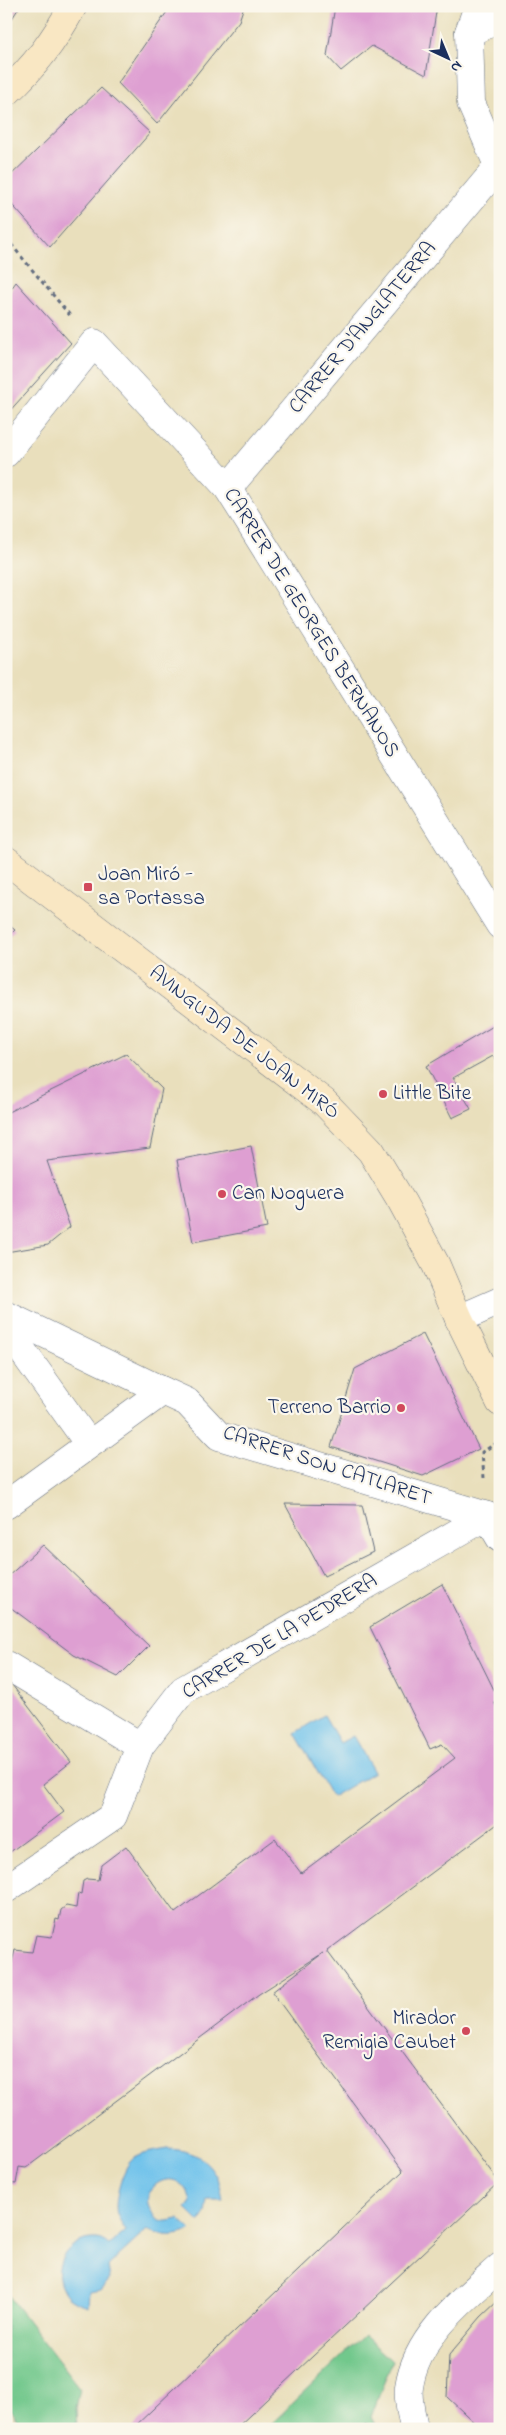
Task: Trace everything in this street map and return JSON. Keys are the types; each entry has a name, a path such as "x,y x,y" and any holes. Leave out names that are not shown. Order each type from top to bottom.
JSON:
{"street":[{"path":"6,93 33,68 59,31 73,6"},
{"path":"478,6 469,32 471,103 499,169"},
{"path":"469,32 500,18"},
{"name":"CARRER D'ANGLATERRA","path":"228,488 499,169"},
{"path":"6,453 94,343"},
{"name":"CARRER DE GEORGES BERNANOS","path":"94,343 228,488 500,925"},
{"name":"AVINGUDA DE JOAN MIRÓ","path":"6,860 324,1102 371,1152 402,1202 436,1265 459,1319 500,1402"},
{"path":"459,1319 500,1301"},
{"name":"CARRER SON CATLARET","path":"6,1315 187,1402 219,1436 493,1527"},
{"path":"6,1328 89,1444"},
{"path":"6,1506 163,1391"},
{"name":"CARRER DE LA PEDRERA","path":"6,1889 113,1816 140,1746 183,1690 493,1527"},
{"path":"6,1665 140,1746"},
{"path":"414,2429 409,2389 414,2364 436,2329 500,2267"}],"path":[{"path":"6,238 94,343"},
{"path":"493,1527 482,1452 500,1441"},
{"path":"364,2429 368,2424"}],"green space":[{"path":"6,2292 80,2389 76,2408 77,2429 25,2429 6,2404"},
{"path":"364,2335 392,2361 371,2417 377,2429 266,2429"}],"water":[{"path":"324,1715 340,1743 353,1736 374,1772 332,1797 295,1733"},
{"path":"167,2149 189,2153 206,2162 217,2178 223,2200 207,2200 205,2213 199,2222 186,2209 191,2202 185,2189 177,2182 169,2180 160,2182 153,2187 149,2194 148,2202 151,2211 162,2220 179,2219 191,2230 169,2235 147,2230 108,2266 110,2279 101,2290 89,2292 88,2306 72,2300 67,2296 60,2283 60,2265 63,2256 69,2249 86,2240 98,2239 110,2245 126,2231 116,2208 122,2176 133,2159 149,2152"}],"building":[{"path":"6,6 20,6 6,28"},
{"path":"171,6 244,6 239,21 157,124 118,83"},
{"path":"335,6 437,6 426,75 372,46 341,71 327,56"},
{"path":"101,88 150,133 50,247 6,198 6,180"},
{"path":"16,282 71,343 6,415 6,296"},
{"path":"6,923 15,930 6,939"},
{"path":"500,1022 500,1067 493,1056 453,1078 471,1109 452,1118 426,1066"},
{"path":"126,1054 162,1089 150,1148 47,1161 70,1227 48,1245 6,1252 6,1113"},
{"name":"Can Noguera","path":"251,1146 267,1228 193,1242 177,1160"},
{"name":"Terreno Barrio","path":"423,1334 479,1449 423,1476 331,1447 355,1369"},
{"path":"285,1504 362,1505 373,1552 324,1576"},
{"path":"43,1545 149,1646 118,1677 74,1655 6,1604 6,1578"},
{"path":"442,1584 499,1700 494,1702 500,1714 500,1822 327,1951 499,2182 235,2429 132,2429 403,2171 272,1992 323,1953 259,1994 26,2168 19,2167 16,2184 6,2183 6,1973 9,1974 15,1950 32,1952 36,1935 52,1937 56,1919 59,1920 61,1910 66,1906 76,1908 78,1893 81,1894 83,1881 87,1879 98,1880 101,1865 126,1846 175,1913 275,1839 301,1873 455,1758 442,1744 430,1749 370,1627"},
{"path":"9,1681 71,1762 43,1784 64,1812 6,1855 6,1682"},
{"path":"500,2299 500,2429 481,2429 447,2397 449,2355 481,2317"}],"place":[{"name":"Joan Miró - sa Portassa","path":"88,887"},
{"name":"Little Bite","path":"383,1094"},
{"name":"Can Noguera","path":"222,1194"},
{"name":"Terreno Barrio","path":"401,1408"},
{"name":"Mirador Remigia Caubet","path":"466,2031"}]}
